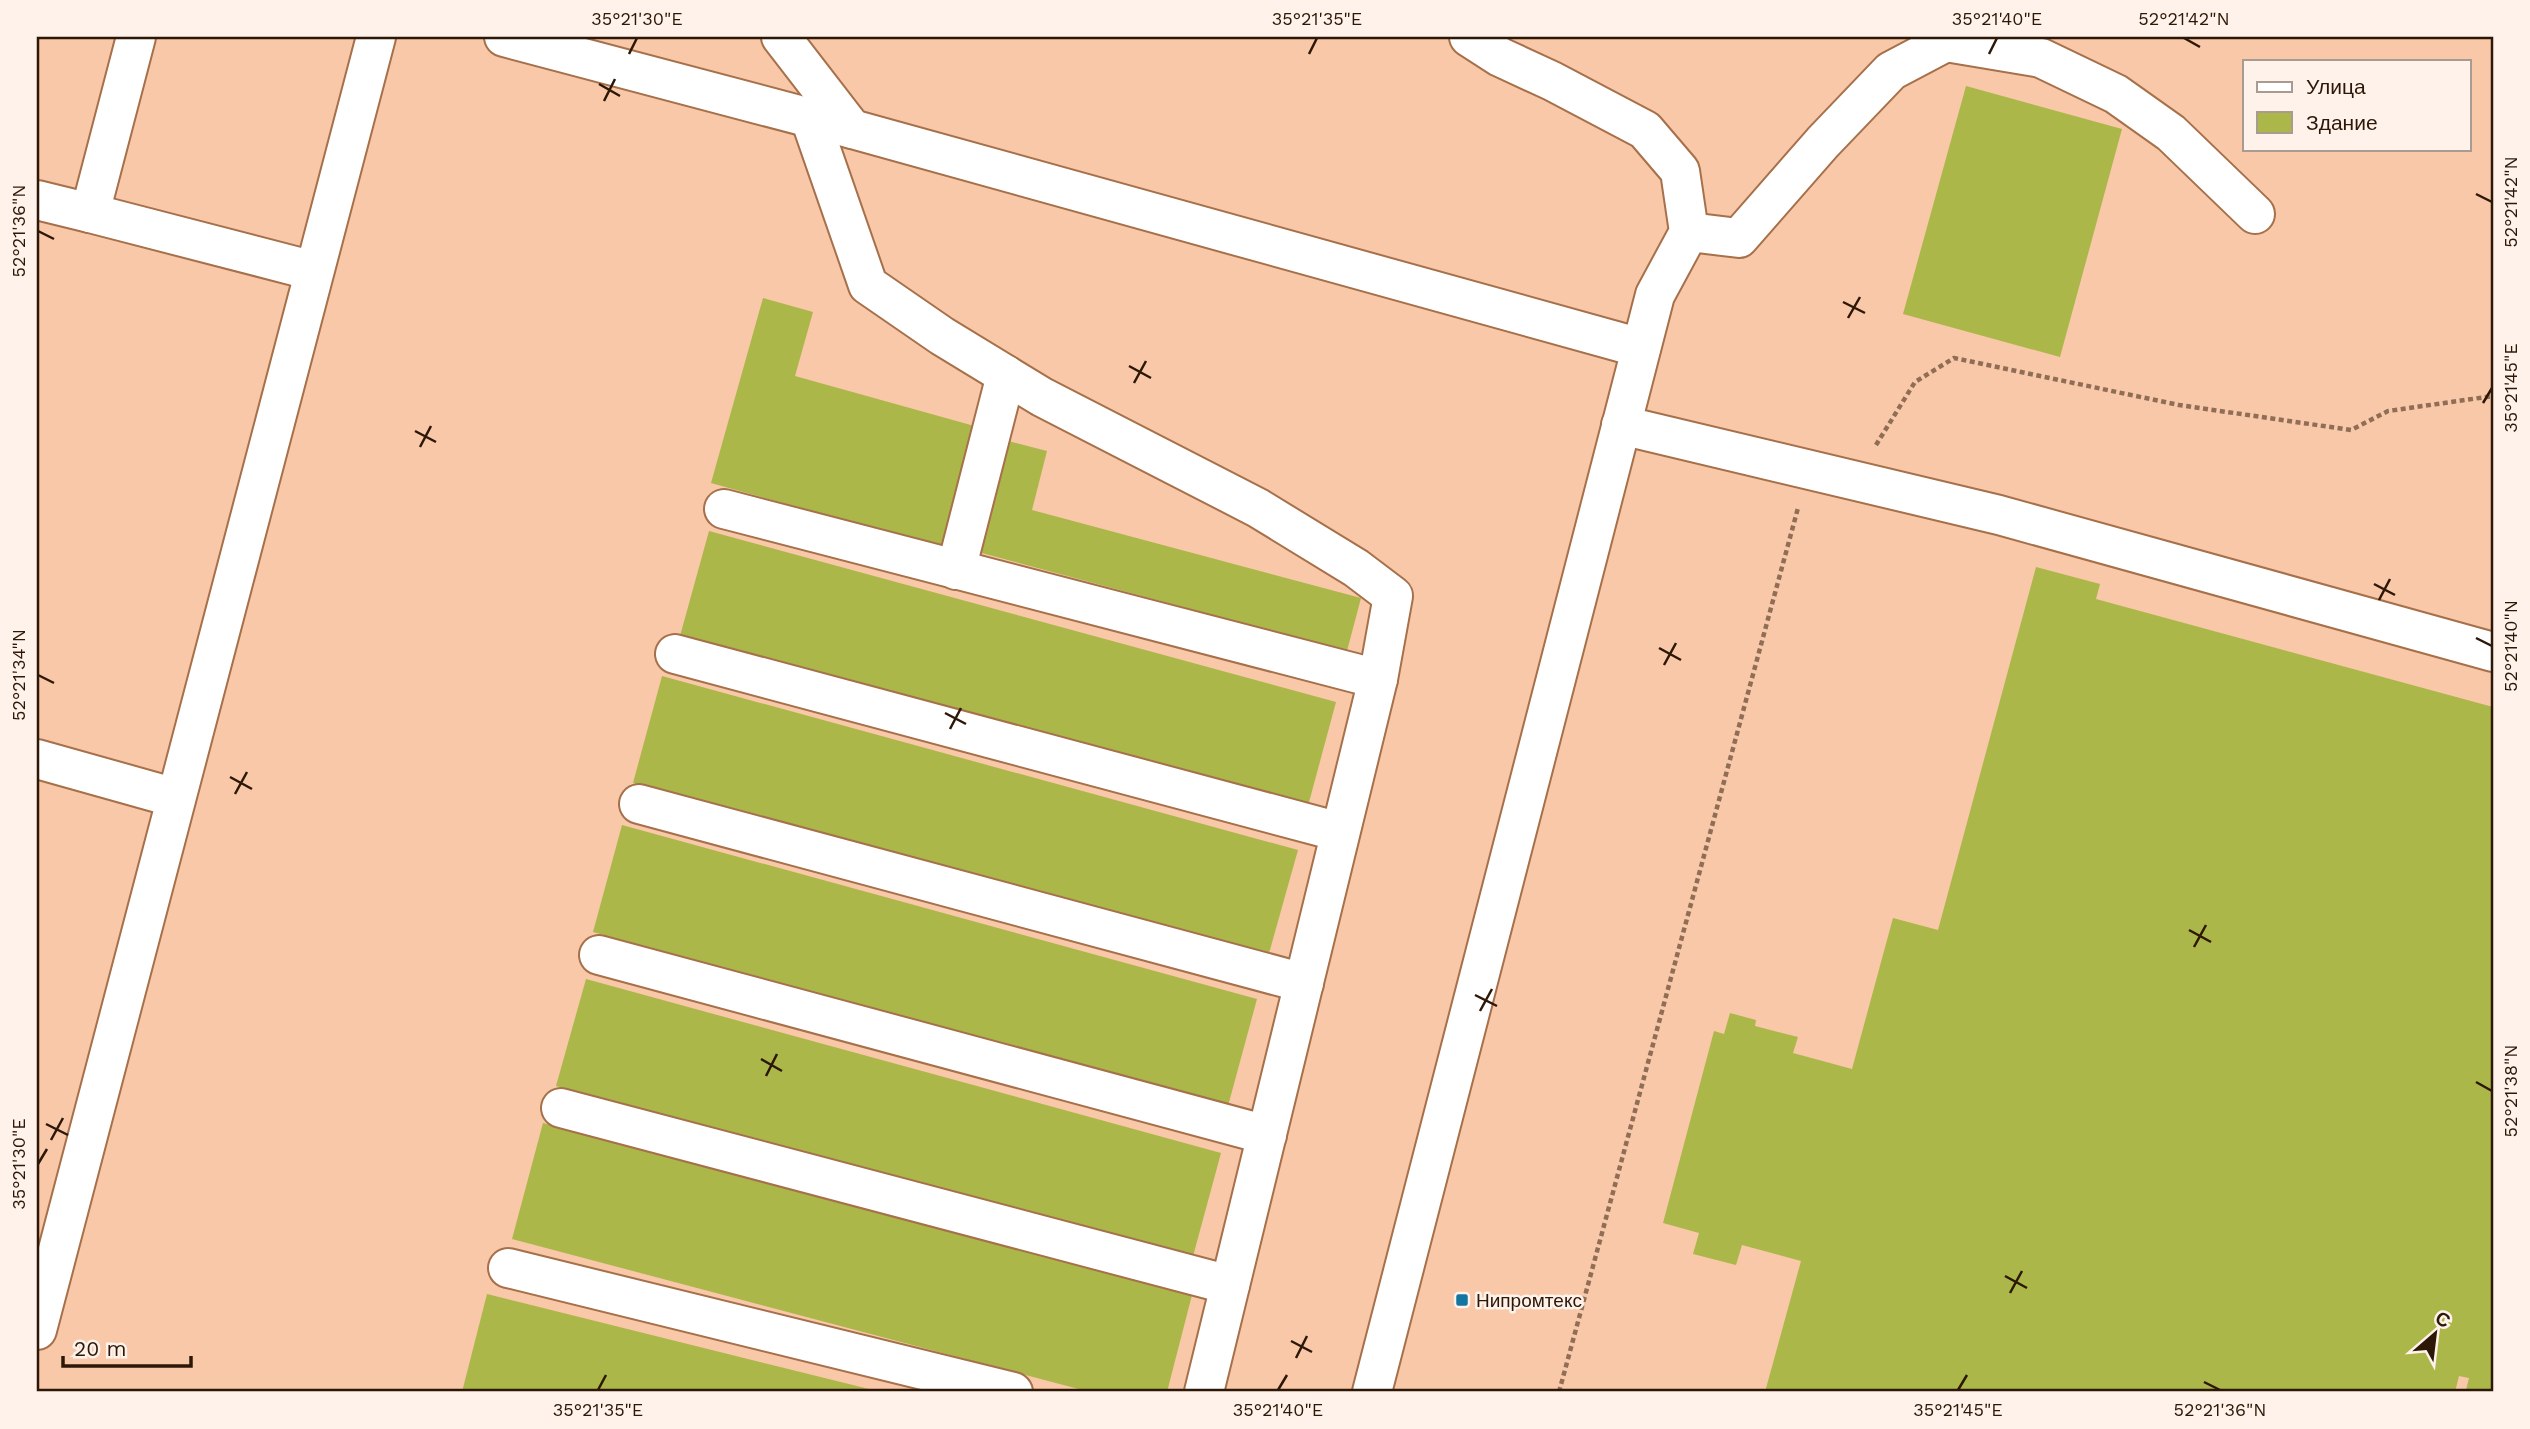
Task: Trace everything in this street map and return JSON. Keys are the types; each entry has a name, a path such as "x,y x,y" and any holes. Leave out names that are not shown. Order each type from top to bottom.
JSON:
{"street":[{"path":"90,214 135,37"},
{"path":"37,1331 376,37"},
{"path":"505,37 852,129 1641,348"},
{"path":"781,37 809,52 852,129"},
{"path":"1372,1392 1655,295 1689,232 1680,171 1645,130 1552,80 1500,58 1469,37"},
{"path":"1689,232 1739,238 1823,142 1891,71 1946,42 2041,58 2116,94 2171,133 2255,214"},
{"path":"810,118 868,285 942,336 1042,397 1258,508 1356,568 1393,596 1378,679 1204,1392"},
{"path":"37,200 314,271"},
{"path":"956,570 1006,375"},
{"path":"1621,425 1999,515 2493,652"},
{"path":"724,509 1378,679"},
{"path":"675,654 1340,832"},
{"path":"37,759 176,797"},
{"path":"639,804 1304,983"},
{"path":"599,955 1267,1135"},
{"path":"561,1108 1230,1285"},
{"path":"508,1268 1013,1392"}],"path":[{"path":"1855,479 1915,382 1954,358 2179,405 2351,430 2388,411 2493,396"},
{"path":"1559,1392 1808,468"}],"building":[{"path":"1966,86 2122,129 2060,357 1903,314"},
{"path":"763,298 813,312 795,376 978,427 944,548 711,483"},
{"path":"1008,441 1047,451 1032,510 1361,598 1347,651 978,552"},
{"path":"709,531 1336,702 1308,806 680,636"},
{"path":"2036,567 2100,584 2096,599 2493,707 2493,1392 2466,1390 2469,1378 2459,1376 2455,1392 1765,1392 1801,1261 1742,1245 1736,1265 1693,1254 1699,1233 1663,1223 1714,1031 1724,1034 1730,1013 1756,1020 1755,1026 1798,1037 1793,1053 1852,1069 1893,918 1938,930"},
{"path":"662,676 1298,850 1268,957 633,783"},
{"path":"622,825 1257,999 1228,1106 593,932"},
{"path":"586,979 1221,1153 1192,1260 556,1086"},
{"path":"543,1123 1192,1295 1167,1392 1090,1392 512,1239"},
{"path":"487,1294 877,1391 877,1392 462,1392"}],"place":[{"name":"Нипромтекс","path":"1462,1300"}]}
